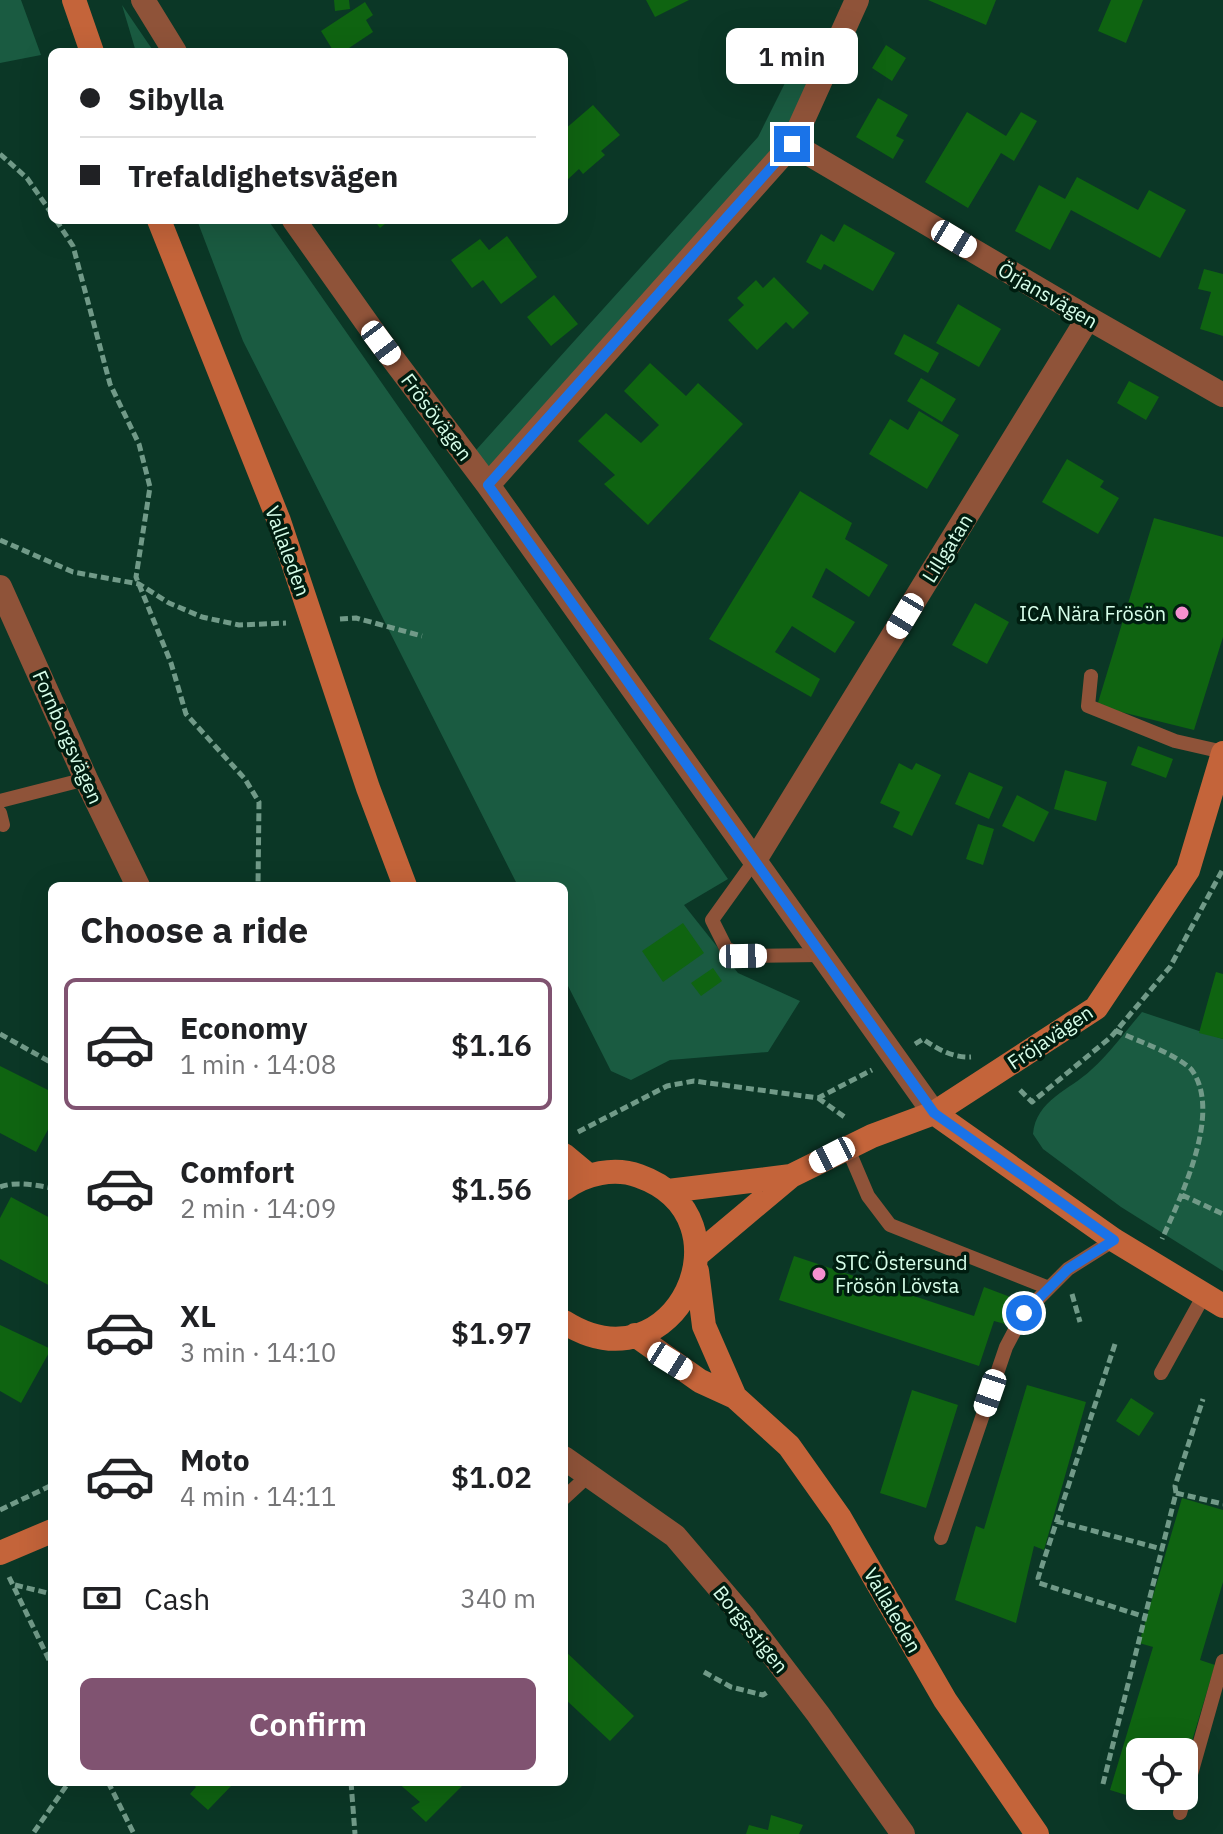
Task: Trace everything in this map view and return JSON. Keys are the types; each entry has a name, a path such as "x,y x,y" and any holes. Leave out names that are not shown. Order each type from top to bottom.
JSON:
{"main road":[{"path":"74,0 91,48"},
{"name":"Vallaleden","path":"161,224 279,521 368,788 403,882"},
{"name":"Fröjavägen","path":"697,1262 791,1176 872,1136 934,1113 1096,1008 1188,870 1223,752"},
{"name":"Frösövägen","path":"934,1113 1114,1240 1214,1301"},
{"path":"568,1158 588,1175"},
{"path":"568,1187 588,1175 624,1171 654,1181 668,1191"},
{"name":"Fröjavägen","path":"668,1191 791,1176"},
{"name":"Vallaleden","path":"668,1191 689,1217 704,1326 735,1397"},
{"path":"570,1330 615,1339 649,1332 677,1311 697,1262"},
{"name":"Vallaleden","path":"635,1335 700,1381 735,1397 789,1446 840,1518 945,1700 1037,1834"},
{"path":"3,1563 48,1534"}],"street":[{"path":"143,0 173,48"},
{"path":"488,485 792,144 857,0"},
{"name":"Örjansvägen","path":"792,144 1223,395"},
{"name":"Frösövägen","path":"297,224 381,343 488,485 934,1113"},
{"name":"Lillgatan","path":"755,860 1088,318"},
{"name":"Fornborgsvägen","path":"0,587 136,882"},
{"name":"Borgsstigen","path":"568,1460 675,1536 744,1617 791,1679 895,1830"}],"lane":[{"path":"1091,676 1088,706 1175,741 1223,752"},
{"path":"0,801 86,779"},
{"path":"755,860 712,920 726,948 743,956 822,955"},
{"path":"848,1149 868,1196 890,1225 1049,1288"},
{"path":"941,1538 1006,1347 1024,1313 1068,1269 1114,1240"},
{"path":"1161,1373 1214,1301"},
{"path":"568,1494 590,1474"},
{"path":"1180,1813 1223,1661"}],"path":[{"path":"0,154 27,178 48,208"},
{"path":"59,224 73,246 110,384 139,444 150,487 136,577 171,663 186,714 245,779 259,802 258,882"},
{"path":"0,540 73,572 139,584 169,603 214,620 239,625 356,618 422,636"},
{"path":"1089,1013 1116,1031 1190,1068 1203,1083 1210,1110 1209,1124 1182,1195 1152,1262"},
{"path":"0,1034 48,1061"},
{"path":"577,1133 667,1086 694,1081 818,1098 866,1073"},
{"path":"0,1187 5,1184 30,1184 48,1187"},
{"path":"1182,1195 1223,1214"},
{"path":"1115,1344 1038,1578 1039,1583 1145,1617"},
{"path":"1103,1784 1176,1493 1175,1486 1203,1399"},
{"path":"0,1510 48,1487"},
{"path":"1176,1493 1223,1504"},
{"path":"1056,1521 1162,1549"},
{"path":"3,1563 48,1657"},
{"path":"14,1585 48,1593"},
{"path":"704,1672 731,1687 763,1695 791,1679"},
{"path":"34,1833 66,1786"},
{"path":"110,1786 134,1834"},
{"path":"351,1786 355,1834"}],"green space":[{"path":"0,0 21,0 41,55 0,63"},
{"path":"122,5 151,48 135,48"},
{"path":"791,71 817,85 792,144 488,485 468,459 758,137"},
{"path":"199,224 271,224 728,879 684,905 738,973 800,1001 768,1052 670,1060 631,1080 611,1071 568,986 568,882 516,882 243,341"},
{"path":"1142,1012 1223,1039 1223,1271 1121,1207 1043,1149 1033,1134 1035,1122 1047,1104 1098,1063"}],"building":[{"path":"334,0 349,0 350,9 335,11"},
{"path":"646,0 689,0 655,17"},
{"path":"928,0 996,0 986,25"},
{"path":"1111,0 1143,0 1126,43 1098,31"},
{"path":"365,2 373,15 366,20 373,32 349,48 332,48 321,31"},
{"path":"886,45 906,58 892,81 872,68"},
{"path":"878,98 908,115 896,136 904,140 893,159 856,137"},
{"path":"593,105 620,135 601,151 605,155 583,174 579,169 568,179 568,127"},
{"path":"967,112 1006,136 1021,112 1037,121 1014,161 1001,153 968,208 925,182"},
{"path":"1077,177 1138,210 1149,190 1186,210 1160,258 1071,210 1050,250 1015,231 1039,185 1065,199"},
{"path":"844,224 895,253 873,291 824,264 821,270 806,262 821,234 834,242"},
{"path":"507,236 537,277 501,304 483,280 472,288 451,260 480,239 489,250"},
{"path":"1204,269 1223,274 1223,336 1200,329 1211,292 1198,289"},
{"path":"774,277 809,313 793,329 786,322 757,350 728,320 744,305 737,298 756,280 763,288"},
{"path":"554,295 578,324 551,346 527,317"},
{"path":"958,304 1001,329 979,367 936,343"},
{"path":"904,334 939,353 928,373 894,354"},
{"path":"650,363 686,396 698,383 743,424 648,525 604,484 615,475 578,441 606,413 641,443 659,425 624,391"},
{"path":"921,378 956,399 942,422 907,401"},
{"path":"1129,381 1159,397 1146,420 1117,403"},
{"path":"919,411 959,435 927,489 869,454 890,419 908,430"},
{"path":"1067,459 1104,481 1100,487 1119,498 1098,534 1042,502"},
{"path":"800,491 852,523 845,539 888,565 869,597 826,568 812,597 855,622 835,653 792,626 775,652 820,679 811,697 709,639"},
{"path":"1154,518 1223,537 1223,637 1194,730 1097,706"},
{"path":"975,603 1009,622 987,664 952,645"},
{"path":"1138,746 1173,759 1166,778 1131,765"},
{"path":"899,763 912,770 916,763 941,775 912,836 893,827 900,812 880,803"},
{"path":"1065,770 1107,782 1096,821 1054,809"},
{"path":"969,772 1003,787 989,819 955,804"},
{"path":"1017,795 1049,812 1034,842 1002,826"},
{"path":"978,824 994,829 983,865 966,859"},
{"path":"683,923 704,953 663,982 642,951"},
{"path":"713,968 722,981 701,996 691,983"},
{"path":"1216,972 1223,974 1223,1039 1199,1033"},
{"path":"0,1066 48,1090 48,1130 36,1152 0,1133"},
{"path":"11,1197 48,1217 48,1285 0,1259 0,1218"},
{"path":"794,1256 974,1316 984,1287 1013,1298 1005,1324 994,1321 979,1366 779,1300"},
{"path":"0,1325 48,1348 48,1354 21,1403 0,1391"},
{"path":"1027,1385 1086,1402 1044,1550 1034,1546 1016,1623 955,1600 976,1526 984,1529"},
{"path":"912,1390 958,1405 926,1508 880,1493"},
{"path":"1131,1398 1154,1413 1139,1436 1116,1421"},
{"path":"1182,1498 1223,1510 1223,1582 1200,1660 1215,1665 1193,1738 1126,1738 1126,1795 1110,1790 1153,1647 1139,1643"},
{"path":"568,1654 634,1716 610,1741 568,1702"},
{"path":"231,1786 208,1810 190,1794 196,1787"},
{"path":"402,1786 462,1786 426,1822 411,1808 420,1802"},
{"path":"771,1815 803,1825 799,1834 746,1834 749,1825 768,1830"}],"place":[{"name":"ICA Nära Frösön","path":"1182,613"},
{"name":"STC Östersund Frösön Lövsta","path":"819,1274"}],"route":[{"path":"792,144 488,485 934,1113 1114,1240 1068,1269 1024,1313"}]}
